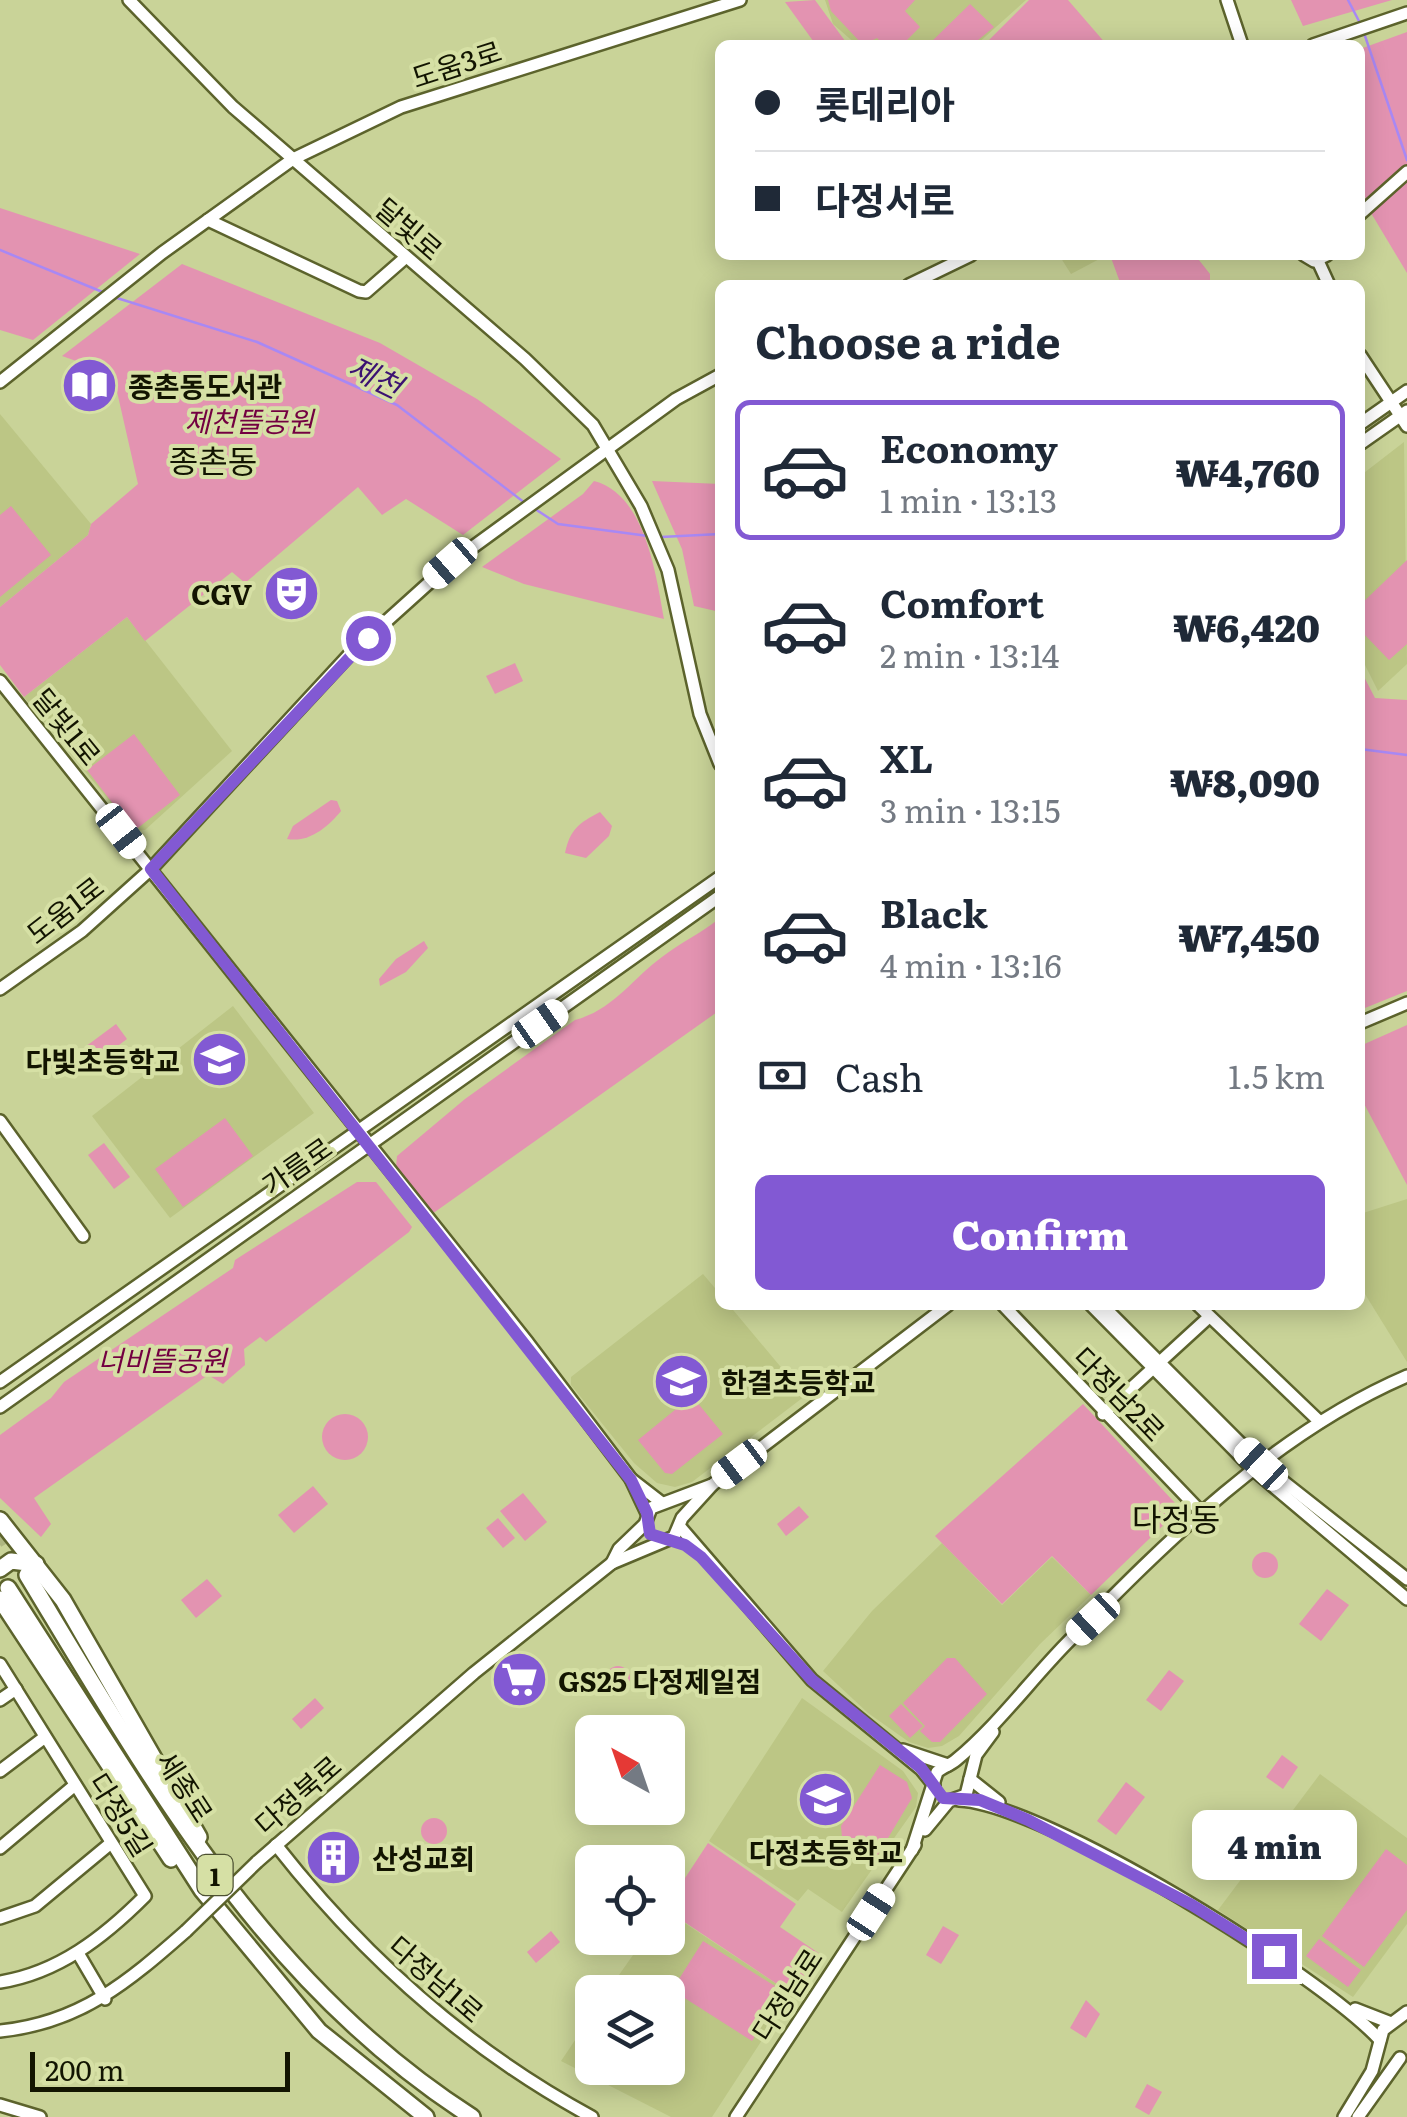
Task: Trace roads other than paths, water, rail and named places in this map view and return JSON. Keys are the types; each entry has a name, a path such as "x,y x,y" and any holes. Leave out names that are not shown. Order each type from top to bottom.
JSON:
{"highway":[{"path":"0,1520 31,1570"},
{"path":"0,1569 11,1561 31,1570"},
{"name":"1","path":"31,1570 113,1681 176,1790 223,1886 338,2010 396,2064 472,2117"},
{"path":"4,1593 182,1875 222,1927 319,2031 426,2117"}],"street":[{"name":"달빛로","path":"129,0 190,66 563,393 608,448 641,506 668,570 700,714 715,750"},
{"name":"도움3로","path":"0,382 138,273 293,159 401,108 740,0"},
{"path":"1227,0 1240,40"},
{"path":"1327,40 1407,14"},
{"path":"1365,209 1407,172"},
{"path":"208,220 358,291 366,292 406,257"},
{"path":"920,280 962,260"},
{"path":"1365,363 1404,418 1365,441"},
{"path":"608,448 676,398 715,378"},
{"path":"1365,421 1407,391"},
{"name":"도움1로","path":"0,989 82,931 151,869 384,621 497,528 608,448"},
{"name":"달빛1로","path":"0,681 367,1146 528,1343 631,1480"},
{"name":"가름로","path":"0,1382 715,881"},
{"name":"가름로","path":"1,1407 715,900"},
{"path":"1365,1021 1407,1003"},
{"path":"0,1121 83,1236"},
{"path":"612,1563 627,1560 665,1539 712,1485 941,1310"},
{"name":"다정남2로","path":"1008,1310 1103,1414 1204,1514"},
{"path":"1096,1310 1258,1467 1407,1599"},
{"path":"1106,1310 1155,1366"},
{"path":"1203,1310 1320,1422"},
{"path":"1103,1414 1209,1317"},
{"path":"912,1850 937,1772 950,1765 1009,1708 1066,1644 1258,1467 1320,1422 1407,1376"},
{"path":"1258,1467 1407,1578"},
{"path":"631,1480 666,1504 701,1557 812,1680 894,1747 934,1787 954,1800 980,1800 1028,1820 1192,1905 1337,2002 1390,2056 1404,2057"},
{"path":"631,1480 646,1518 665,1539 701,1557"},
{"path":"612,1563 646,1518 666,1504 712,1485"},
{"name":"다정북로","path":"0,2031 53,2020 105,1999 474,1672 612,1563"},
{"name":"다정5길","path":"0,1664 144,1896 78,1953 42,1971 0,1982"},
{"path":"0,1700 16,1689"},
{"path":"912,1850 954,1800 970,1788 969,1777 1009,1708"},
{"path":"0,1770 45,1737"},
{"path":"894,1747 950,1765 1028,1820"},
{"path":"0,1848 74,1785"},
{"path":"0,1918 35,1906 111,1843"},
{"name":"다정남1로","path":"276,1845 343,1926 407,1988 496,2060 592,2117"},
{"name":"다정남로","path":"736,2117 912,1850"},
{"path":"78,1953 105,1999"},
{"path":"1337,2002 1400,2020 1380,2042 1372,2071 1344,2117"},
{"path":"1358,2117 1404,2057"},
{"path":"0,2105 40,2117"}],"waterway":[{"path":"1348,0 1361,25"},
{"path":"1364,33 1407,160"},
{"name":"제천","path":"0,250 105,293"},
{"name":"제천","path":"117,298 257,342 397,405 525,503"},
{"name":"제천","path":"532,507 558,524 648,536"},
{"name":"제천","path":"661,537 715,534"},
{"name":"제천","path":"1365,750 1407,755"}],"tunnel":[{"path":"0,1530 25,1572"}],"place":[{"name":"종촌동도서관","path":"89,385"},
{"name":"CGV","path":"291,593"},
{"name":"다빛초등학교","path":"219,1060"},
{"name":"한결초등학교","path":"682,1381"},
{"name":"GS25 다정제일점","path":"519,1680"},
{"name":"다정초등학교","path":"826,1800"},
{"name":"산성교회","path":"333,1857"}],"district":[{"name":"종촌동","path":"213,459"},
{"name":"다정동","path":"1176,1517"}],"park label":[{"name":"제천뜰공원","path":"249,420"},
{"name":"너비뜰공원","path":"162,1359"}]}
